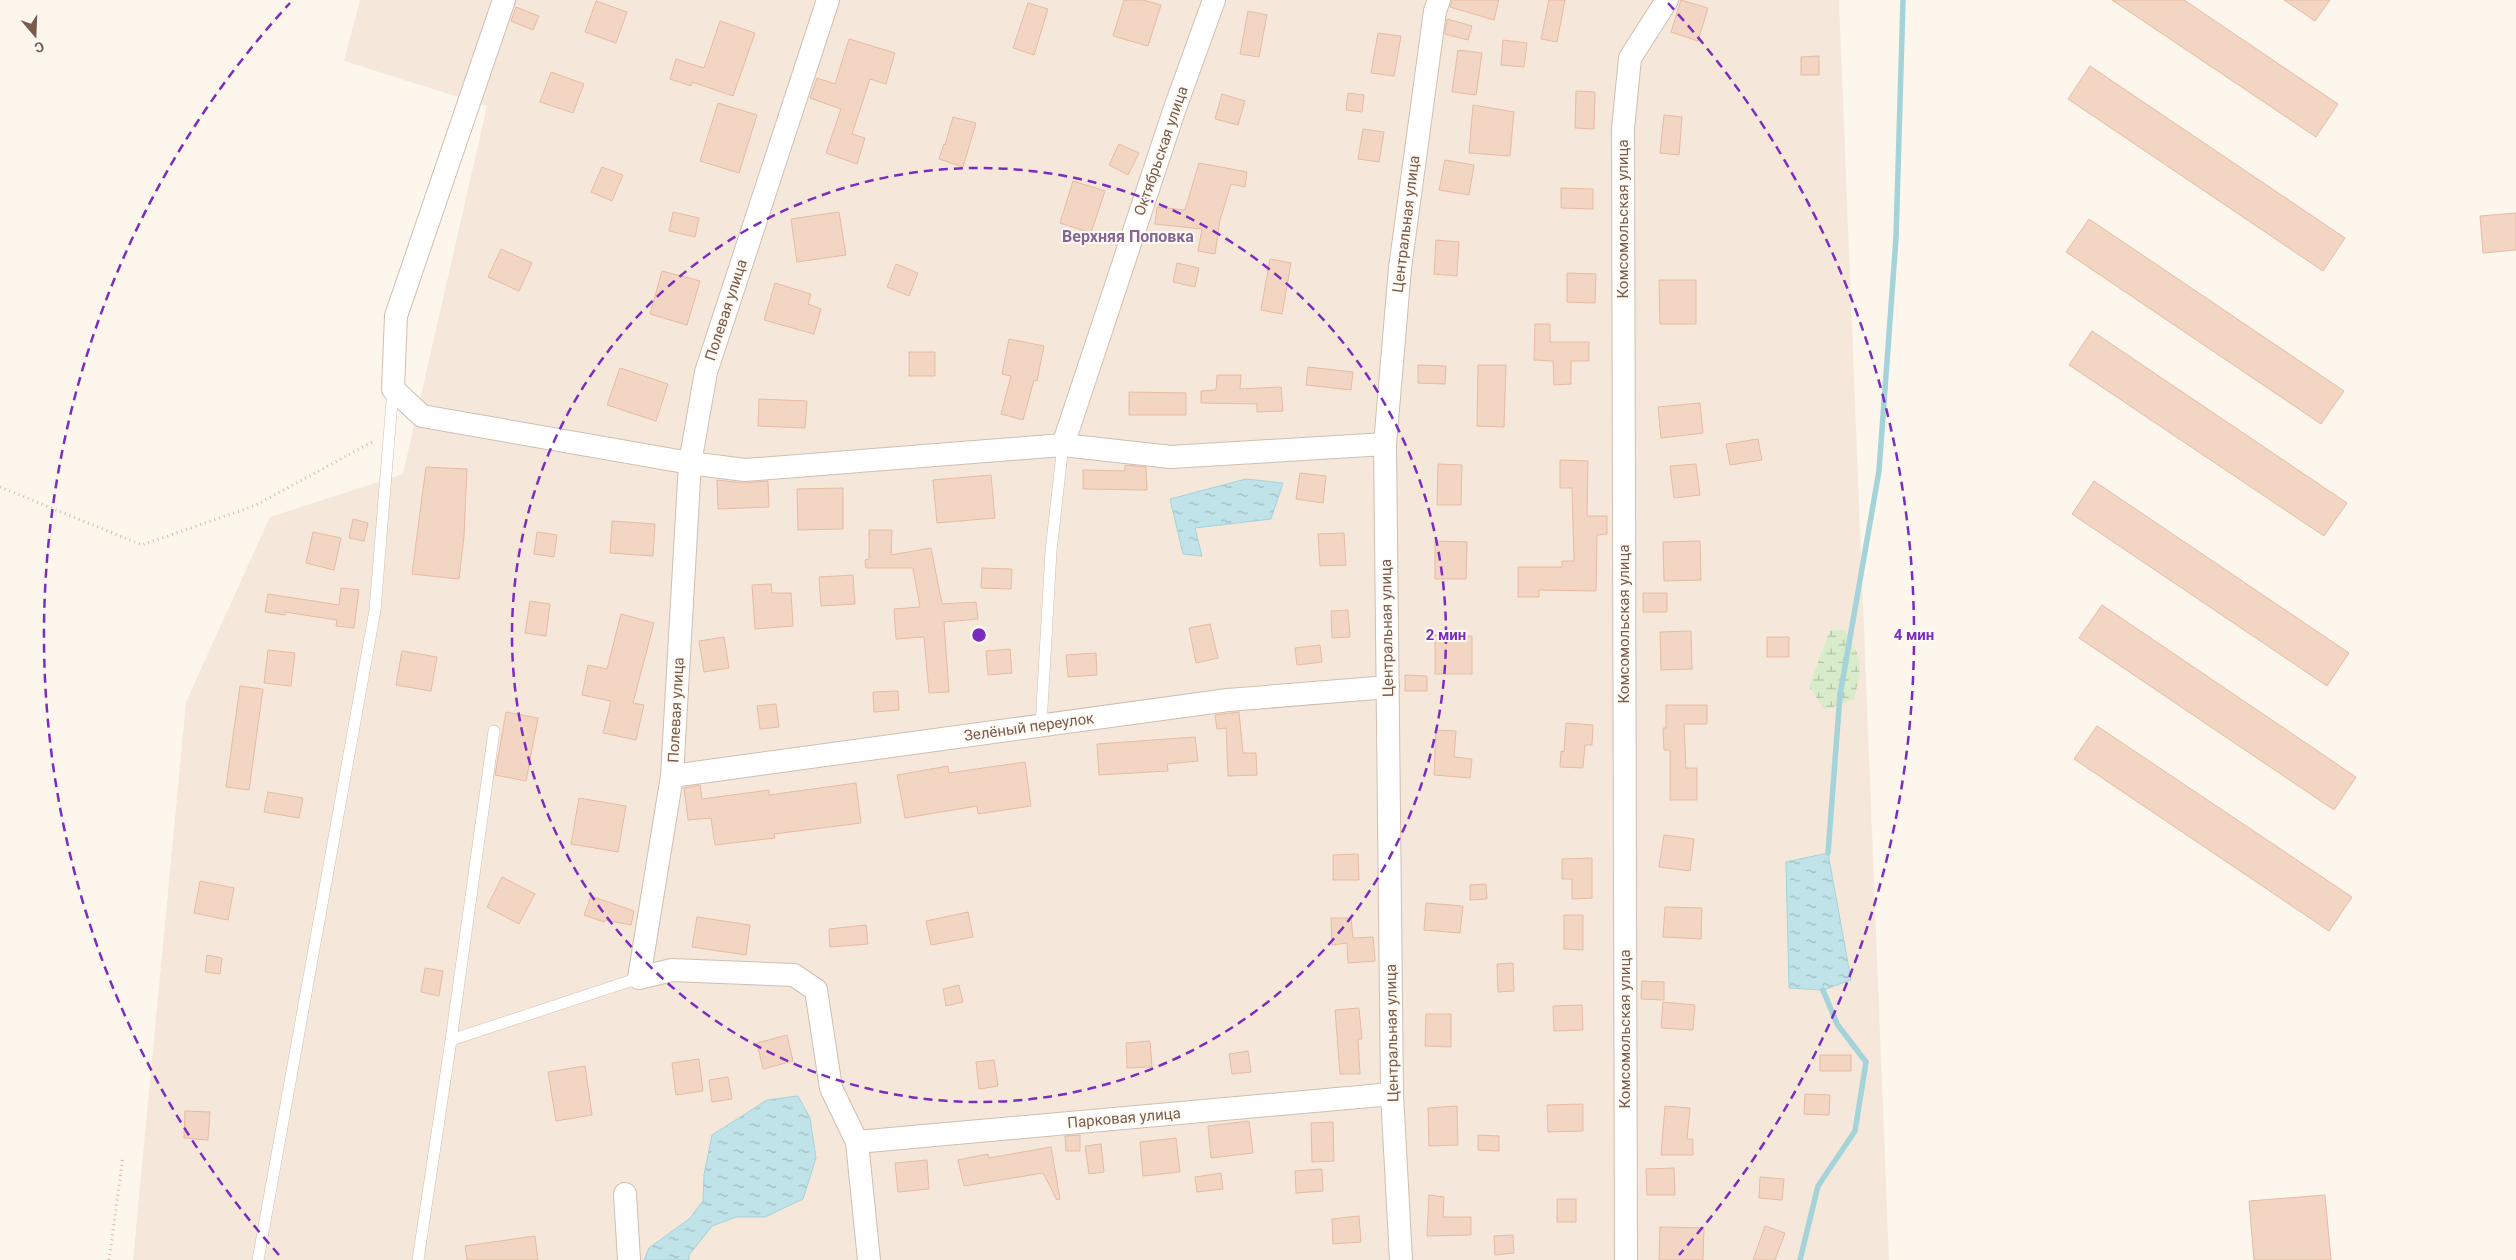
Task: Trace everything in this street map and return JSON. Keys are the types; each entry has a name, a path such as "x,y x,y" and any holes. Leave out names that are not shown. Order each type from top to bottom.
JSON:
{"street":[{"path":"504,0 396,316 393,389 422,416 690,463 745,470 1063,445 1171,457 1385,444"},
{"name":"Полевая улица","path":"639,978 672,776 690,463 706,372 828,0"},
{"name":"Октябрьская улица","path":"1063,445 1175,108 1214,0"},
{"name":"Центральная улица","path":"1402,1260 1392,1094 1385,444 1400,268 1434,11 1439,0"},
{"name":"Комсомольская улица","path":"1626,1260 1623,129 1630,58 1667,0"},
{"name":"Зелёный переулок","path":"672,776 1228,700 1388,687"},
{"path":"639,978 672,970 794,975 816,990 831,1088 857,1142 869,1260"},
{"name":"Парковая улица","path":"857,1142 1392,1094"},
{"path":"625,1194 629,1260"}],"lane":[{"path":"258,1260 375,610 393,389"},
{"path":"1041,725 1051,551 1063,445"},
{"path":"418,1260 494,731"},
{"path":"451,1040 639,978"}],"path":[{"path":"0,487 142,545 254,506 390,432"},
{"path":"109,1260 123,1156"}],"shaded area":[{"path":"360,0 1839,0 1889,1260 133,1260 186,702 270,517 403,474 487,106 344,61"}],"green space":[{"path":"1830,630 1844,630 1858,656 1859,670 1854,699 1825,710 1809,687"}],"water":[{"path":"1246,479 1283,483 1271,519 1195,528 1202,556 1183,554 1170,499"},
{"path":"1828,853 1851,980 1823,990 1789,988 1786,862"},
{"path":"798,1096 810,1118 816,1158 803,1199 765,1217 736,1217 712,1226 689,1255 689,1260 644,1260 649,1248 689,1219 703,1201 704,1175 712,1135 767,1100"}],"building":[{"path":"1124,0 1143,0 1161,5 1148,46 1113,36"},
{"path":"1452,0 1499,0 1494,20 1450,7"},
{"path":"1549,0 1565,0 1557,42 1541,39"},
{"path":"1681,0 1708,8 1698,41 1671,32"},
{"path":"2112,0 2184,0 2338,104 2316,137"},
{"path":"2284,0 2330,0 2315,21"},
{"path":"596,1 627,12 616,43 585,32"},
{"path":"1028,3 1048,9 1034,55 1013,48"},
{"path":"516,7 539,16 533,30 511,21"},
{"path":"1248,11 1267,15 1259,57 1240,54"},
{"path":"1447,19 1472,26 1468,40 1445,34"},
{"path":"720,21 755,33 733,96 692,82 691,86 670,79 676,59 704,68"},
{"path":"1378,33 1401,36 1394,76 1371,73"},
{"path":"849,39 895,53 886,84 870,79 852,134 865,138 857,164 826,153 841,109 810,98 817,78 835,84"},
{"path":"1503,40 1527,43 1524,67 1501,65"},
{"path":"1458,50 1482,53 1476,95 1452,92"},
{"path":"1819,56 1819,75 1801,75 1801,57"},
{"path":"2090,66 2345,238 2323,271 2068,99"},
{"path":"551,72 584,84 573,113 540,102"},
{"path":"1576,91 1595,92 1594,129 1575,128"},
{"path":"1348,93 1364,95 1362,112 1346,110"},
{"path":"1222,94 1245,101 1238,125 1215,119"},
{"path":"718,103 757,115 739,173 700,161"},
{"path":"1473,105 1514,112 1510,156 1469,153"},
{"path":"1664,115 1682,117 1679,155 1660,153"},
{"path":"953,117 976,123 963,167 939,159"},
{"path":"1363,129 1384,132 1379,162 1358,159"},
{"path":"1119,144 1139,153 1128,175 1109,165"},
{"path":"1445,160 1474,165 1469,195 1439,190"},
{"path":"1199,163 1247,172 1245,187 1231,184 1220,220 1215,254 1198,251 1202,229 1155,224 1157,207 1185,210"},
{"path":"602,167 623,175 612,201 591,192"},
{"path":"1073,181 1105,191 1091,233 1060,223"},
{"path":"1561,188 1593,189 1593,209 1561,208"},
{"path":"673,212 699,218 695,237 669,231"},
{"path":"839,212 846,255 797,262 791,219"},
{"path":"2516,213 2516,250 2483,253 2480,216"},
{"path":"2089,219 2344,391 2321,424 2066,252"},
{"path":"1436,240 1459,242 1457,276 1434,274"},
{"path":"501,249 532,263 519,291 488,277"},
{"path":"1270,259 1291,263 1282,314 1261,310"},
{"path":"1177,263 1199,268 1195,287 1173,282"},
{"path":"896,264 918,273 909,296 887,287"},
{"path":"662,271 700,281 687,325 650,314"},
{"path":"1567,273 1596,274 1595,303 1567,302"},
{"path":"1659,280 1696,280 1696,324 1660,324"},
{"path":"775,283 811,294 808,304 821,309 814,334 764,320"},
{"path":"1535,324 1550,324 1550,342 1589,342 1589,361 1571,361 1571,384 1554,385 1553,361 1534,360"},
{"path":"2092,331 2347,503 2324,536 2069,365"},
{"path":"1009,339 1044,346 1037,381 1034,380 1023,420 1001,414 1011,376 1002,374"},
{"path":"909,352 935,352 935,376 909,376"},
{"path":"1418,365 1446,366 1445,384 1418,383"},
{"path":"1478,365 1506,365 1504,427 1477,426"},
{"path":"1308,367 1353,372 1351,390 1306,385"},
{"path":"620,368 668,384 656,421 607,405"},
{"path":"1217,375 1241,375 1240,389 1281,387 1283,411 1257,412 1257,404 1201,403 1201,391 1216,390"},
{"path":"1129,392 1186,393 1186,415 1129,415"},
{"path":"759,399 807,401 805,428 758,426"},
{"path":"1700,403 1703,433 1661,438 1658,407"},
{"path":"1758,439 1762,460 1730,465 1726,444"},
{"path":"1560,460 1588,461 1587,516 1607,516 1607,534 1597,535 1596,591 1539,590 1539,597 1518,597 1518,567 1562,567 1562,561 1574,561 1572,488 1560,488"},
{"path":"1438,464 1462,465 1461,505 1437,505"},
{"path":"1696,464 1700,495 1674,498 1670,466"},
{"path":"1125,465 1146,467 1147,490 1083,489 1083,470 1125,471"},
{"path":"426,467 467,469 464,536 459,579 412,574"},
{"path":"1300,473 1326,476 1323,503 1296,499"},
{"path":"991,475 995,518 937,523 933,480"},
{"path":"717,480 744,483 768,481 769,507 718,509"},
{"path":"2094,481 2349,653 2327,686 2072,514"},
{"path":"843,488 843,529 798,530 797,489"},
{"path":"353,519 368,523 364,541 349,538"},
{"path":"612,521 655,524 653,556 610,553"},
{"path":"869,530 892,530 891,555 931,548 942,604 976,602 978,619 944,622 949,692 929,693 924,637 896,639 894,609 920,607 913,568 866,568 865,560 869,559"},
{"path":"313,532 341,538 334,570 306,563"},
{"path":"537,532 557,535 554,557 534,554"},
{"path":"1344,533 1346,565 1320,566 1318,534"},
{"path":"1435,541 1467,542 1466,579 1435,579"},
{"path":"1700,541 1701,580 1664,581 1663,542"},
{"path":"982,568 1012,569 1011,589 981,588"},
{"path":"853,575 855,604 821,606 819,577"},
{"path":"771,584 772,593 791,593 793,626 755,629 752,585"},
{"path":"341,588 359,590 354,628 336,626 337,620 285,612 285,615 265,612 268,594 339,605"},
{"path":"1643,593 1667,593 1667,612 1643,612"},
{"path":"530,601 550,604 546,636 525,633"},
{"path":"2102,605 2356,777 2334,810 2079,638"},
{"path":"1348,610 1350,637 1332,638 1331,611"},
{"path":"621,614 654,623 633,703 644,705 636,740 603,733 611,701 582,695 588,665 607,669"},
{"path":"1210,624 1218,658 1196,663 1189,628"},
{"path":"1691,631 1692,669 1661,670 1660,632"},
{"path":"1435,635 1472,636 1472,674 1435,674"},
{"path":"724,637 729,668 704,672 699,641"},
{"path":"1767,637 1789,637 1789,657 1767,657"},
{"path":"1320,645 1322,662 1297,665 1295,648"},
{"path":"1010,649 1012,673 988,675 986,651"},
{"path":"268,650 295,653 291,686 264,683"},
{"path":"402,651 437,657 431,691 396,685"},
{"path":"1096,653 1097,675 1068,677 1066,655"},
{"path":"1405,675 1427,676 1427,691 1405,691"},
{"path":"240,686 263,689 249,790 226,787"},
{"path":"898,691 899,710 874,712 873,692"},
{"path":"776,704 779,727 760,729 757,706"},
{"path":"1666,705 1707,705 1707,724 1684,724 1686,768 1697,768 1697,800 1670,800 1670,750 1664,750 1663,728 1666,728"},
{"path":"506,712 538,718 526,781 495,775"},
{"path":"1239,712 1243,753 1256,753 1257,775 1228,776 1226,728 1217,729 1215,715"},
{"path":"1566,723 1593,725 1592,745 1585,745 1583,768 1560,767 1561,751 1564,752"},
{"path":"2097,726 2352,897 2329,931 2074,759"},
{"path":"1436,730 1456,731 1454,757 1472,759 1470,778 1434,775"},
{"path":"1195,737 1198,761 1167,764 1168,771 1099,775 1097,744"},
{"path":"1025,762 1031,806 978,814 977,806 905,818 897,775 948,766 949,773"},
{"path":"856,783 861,823 774,834 775,838 715,845 711,818 688,820 684,788 700,785 702,799 769,790 769,795"},
{"path":"268,792 303,798 299,818 264,812"},
{"path":"579,798 626,806 618,852 571,844"},
{"path":"1664,835 1694,839 1690,871 1659,867"},
{"path":"1358,854 1359,880 1333,880 1333,855"},
{"path":"1592,858 1592,898 1572,899 1572,879 1562,879 1562,859"},
{"path":"502,877 535,894 519,924 487,907"},
{"path":"200,881 234,888 228,920 194,913"},
{"path":"1486,884 1487,899 1470,900 1470,885"},
{"path":"591,896 634,911 631,925 605,920 604,922 584,915"},
{"path":"1426,903 1463,906 1460,933 1424,930"},
{"path":"1665,907 1702,908 1701,939 1663,937"},
{"path":"968,912 973,937 931,945 926,921"},
{"path":"1564,915 1583,915 1583,950 1564,949"},
{"path":"697,917 750,925 746,955 692,947"},
{"path":"1331,918 1351,918 1353,938 1373,937 1375,961 1348,963 1347,943 1332,945"},
{"path":"866,925 868,944 830,947 829,929"},
{"path":"207,955 222,958 220,974 205,972"},
{"path":"1513,963 1514,991 1498,992 1497,964"},
{"path":"425,968 443,971 439,996 421,992"},
{"path":"1642,981 1664,982 1664,1000 1641,999"},
{"path":"959,985 963,1002 946,1006 943,989"},
{"path":"1663,1002 1695,1005 1693,1030 1661,1028"},
{"path":"1582,1005 1583,1030 1554,1031 1553,1006"},
{"path":"1359,1008 1362,1039 1358,1039 1360,1074 1340,1074 1335,1010"},
{"path":"1426,1014 1451,1014 1451,1047 1425,1046"},
{"path":"787,1035 793,1061 763,1069 757,1043"},
{"path":"1150,1041 1152,1067 1127,1068 1126,1043"},
{"path":"1248,1051 1251,1072 1232,1074 1229,1054"},
{"path":"1820,1055 1851,1055 1851,1071 1820,1071"},
{"path":"699,1059 703,1091 676,1095 672,1063"},
{"path":"994,1060 998,1086 979,1089 976,1062"},
{"path":"585,1066 592,1115 556,1121 548,1072"},
{"path":"728,1077 732,1099 712,1102 709,1080"},
{"path":"1805,1094 1830,1095 1829,1115 1804,1114"},
{"path":"1583,1104 1583,1131 1548,1132 1547,1105"},
{"path":"1457,1106 1458,1145 1429,1146 1428,1108"},
{"path":"1665,1106 1690,1108 1687,1139 1693,1139 1693,1155 1661,1155"},
{"path":"185,1111 210,1112 208,1140 184,1138"},
{"path":"1249,1121 1253,1153 1211,1158 1208,1126"},
{"path":"1333,1122 1334,1161 1312,1162 1311,1123"},
{"path":"1080,1135 1080,1151 1066,1151 1065,1136"},
{"path":"1478,1135 1499,1136 1499,1151 1478,1150"},
{"path":"1176,1138 1180,1172 1143,1176 1140,1142"},
{"path":"1101,1144 1104,1172 1089,1174 1085,1146"},
{"path":"1051,1147 1060,1199 1057,1200 1043,1173 964,1186 958,1160 988,1154 989,1158"},
{"path":"927,1160 929,1189 898,1192 895,1163"},
{"path":"1674,1168 1675,1195 1647,1195 1646,1169"},
{"path":"1322,1169 1323,1191 1296,1193 1295,1171"},
{"path":"1221,1173 1223,1189 1197,1192 1195,1177"},
{"path":"1760,1177 1784,1179 1782,1200 1759,1198"},
{"path":"1429,1195 1444,1197 1443,1217 1471,1217 1471,1235 1427,1236"},
{"path":"2325,1195 2331,1260 2254,1260 2249,1201"},
{"path":"1557,1199 1576,1199 1576,1222 1557,1222"},
{"path":"1359,1216 1361,1242 1333,1244 1332,1219"},
{"path":"1765,1226 1785,1233 1775,1260 1753,1260"},
{"path":"1660,1227 1704,1228 1703,1260 1659,1260"},
{"path":"1513,1235 1514,1253 1495,1255 1494,1236"},
{"path":"535,1236 538,1260 467,1260 465,1246"}],"waterway":[{"path":"1828,853 1840,695 1879,471 1896,238 1903,0"},
{"path":"1800,1260 1818,1186 1855,1131 1866,1062 1837,1024 1823,990"}],"district":[{"name":"Верхняя Поповка","path":"1128,236"}]}
